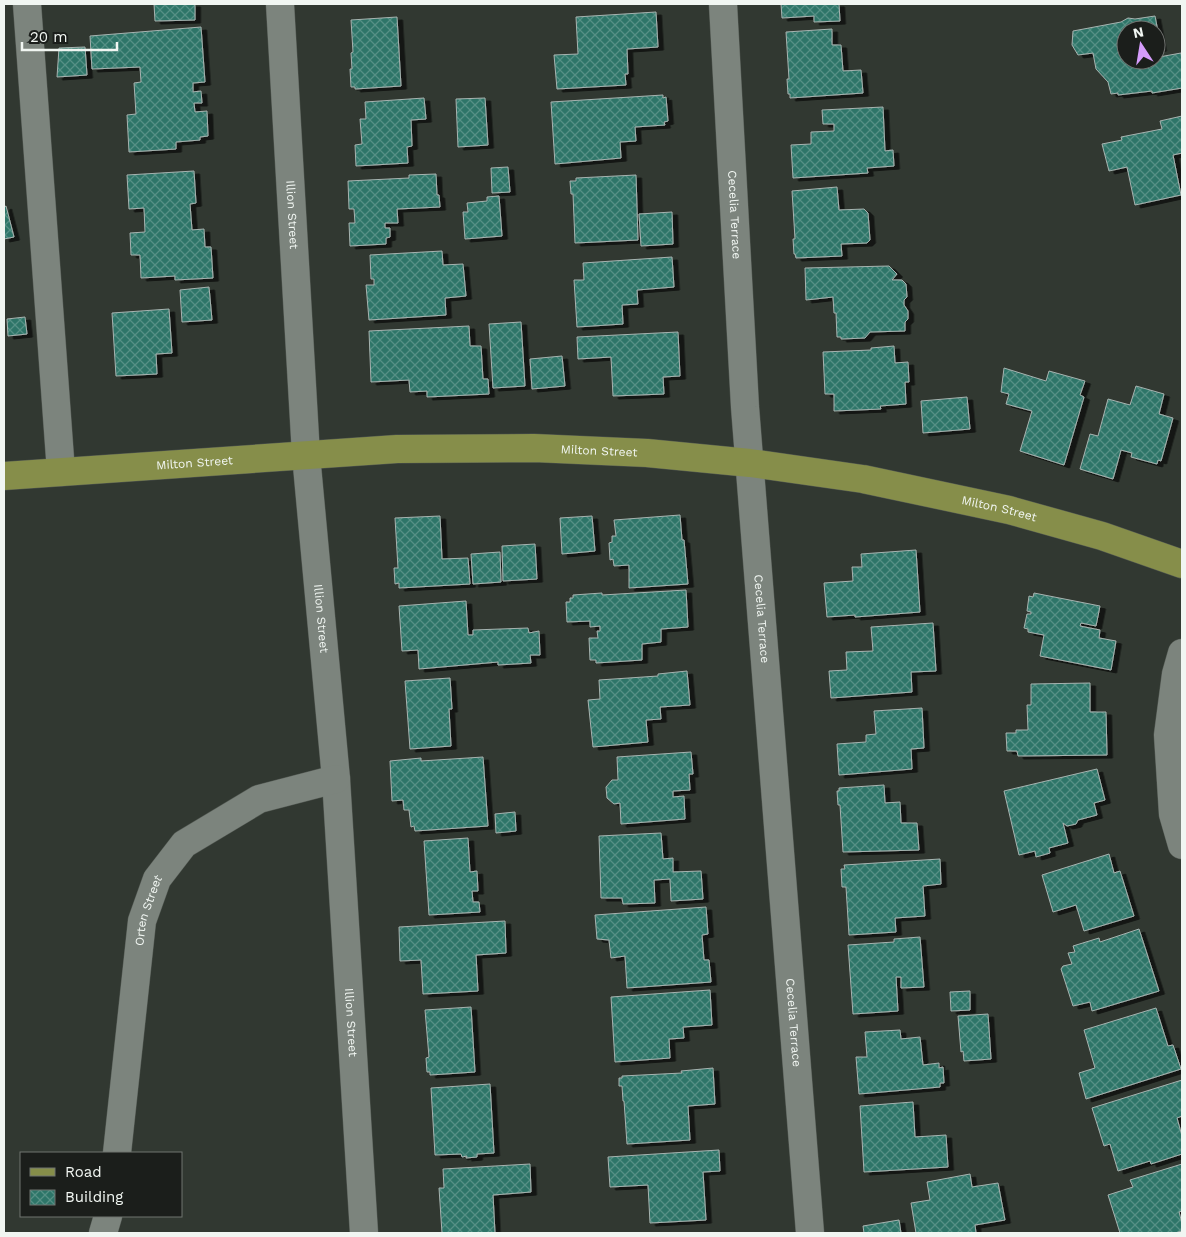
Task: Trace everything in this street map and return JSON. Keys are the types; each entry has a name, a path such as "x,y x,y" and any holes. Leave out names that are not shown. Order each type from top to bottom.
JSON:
{"main road":[{"name":"Milton Street","path":"4,476 397,449 534,448 647,453 750,463 864,479 1010,510 1102,536 1182,564"}],"street":[{"path":"27,4 61,472"},
{"name":"Illion Street","path":"280,4 306,455 336,779 364,1233"},
{"name":"Cecelia Terrace","path":"723,4 745,407 810,1233"},
{"path":"1182,653 1176,674 1168,735 1173,814 1182,845"},
{"name":"Orten Street","path":"117,1152 142,921 157,879 184,844 258,800 336,779"},
{"path":"103,1233 108,1217"}],"building":[{"path":"154,4 195,4 195,20 155,21"},
{"path":"781,4 839,4 840,21 814,22 814,16 782,18"},
{"path":"656,12 658,47 627,49 628,74 625,74 626,85 557,89 554,55 578,54 576,17"},
{"path":"1155,16 1156,20 1124,20 1128,18 1135,19"},
{"path":"397,17 401,86 355,89 355,87 351,87 350,69 352,69 351,53 353,52 351,20"},
{"path":"1116,23 1116,70 1166,70 1166,56 1181,53 1182,88 1152,93 1152,91 1118,95 1118,93 1111,94 1108,82 1096,69 1093,53 1078,55 1072,45 1073,31"},
{"path":"201,27 205,82 193,83 193,92 201,91 202,103 194,103 195,112 207,111 208,136 200,137 200,140 176,142 176,149 129,152 127,115 136,114 134,83 141,82 140,67 92,69 90,36"},
{"path":"832,29 832,45 841,45 843,71 861,70 863,93 790,98 787,79 789,79 786,32"},
{"path":"85,47 87,75 57,77 59,48"},
{"path":"663,95 663,98 666,97 668,121 664,122 665,125 635,127 636,141 620,142 621,158 555,164 551,102"},
{"path":"424,98 426,119 411,120 412,146 407,147 408,163 356,166 355,145 362,144 360,119 366,119 365,102"},
{"path":"485,98 488,145 458,147 456,99"},
{"path":"883,107 885,151 893,150 894,166 867,168 868,173 793,178 791,145 811,144 811,132 834,131 834,124 823,124 822,110"},
{"path":"1182,116 1182,153 1173,155 1181,195 1135,205 1127,167 1109,171 1102,144 1122,140 1121,137 1162,129 1160,121"},
{"path":"508,167 510,192 492,193 491,168"},
{"path":"194,171 196,203 190,204 192,230 204,229 205,247 211,247 213,278 175,280 175,276 141,278 140,255 131,255 130,233 145,232 144,208 129,209 127,175"},
{"path":"436,174 437,195 439,195 440,207 397,209 398,223 385,223 385,228 390,228 390,237 386,238 386,244 350,246 349,223 355,223 354,209 349,209 348,181 409,178 409,175"},
{"path":"636,175 638,240 575,243 573,194 571,194 570,181 576,181 576,178"},
{"path":"837,187 839,210 864,209 868,213 870,240 867,243 841,244 842,256 796,258 793,239 795,239 792,191"},
{"path":"499,196 502,236 465,239 463,212 468,212 467,203 487,201 487,197"},
{"path":"6,206 14,237 4,239 4,207"},
{"path":"672,212 673,244 641,246 639,214"},
{"path":"442,251 443,265 463,264 466,296 445,298 446,315 369,320 366,285 374,285 374,279 371,279 370,255"},
{"path":"672,257 674,287 637,290 638,304 622,305 623,324 577,327 574,280 584,280 583,263"},
{"path":"889,266 897,274 892,280 902,280 906,284 907,297 904,300 904,305 908,311 908,319 905,322 905,331 870,332 865,338 841,339 841,337 837,337 833,297 806,300 805,268"},
{"path":"209,287 212,320 182,322 180,290"},
{"path":"169,309 172,353 156,354 157,374 116,376 112,313"},
{"path":"25,317 27,334 8,336 7,319"},
{"path":"521,322 525,386 493,388 489,324"},
{"path":"469,326 470,346 481,346 483,379 488,379 489,394 427,397 427,391 410,392 409,380 371,382 369,331"},
{"path":"678,332 680,376 663,377 664,394 613,396 611,357 578,359 577,337"},
{"path":"894,346 895,363 908,362 909,382 905,382 906,404 880,406 881,409 834,411 834,394 825,394 823,352 871,350 871,348"},
{"path":"562,356 565,386 532,389 530,359"},
{"path":"1004,368 1046,381 1049,371 1085,381 1080,395 1084,397 1064,465 1020,451 1032,411 1006,404 1009,394 1001,392"},
{"path":"1136,386 1164,394 1159,414 1173,418 1161,461 1158,460 1157,464 1131,457 1132,453 1121,450 1113,479 1080,469 1090,434 1098,436 1108,399 1130,405"},
{"path":"967,397 970,429 923,433 921,401"},
{"path":"680,515 688,584 629,588 629,565 614,566 613,559 610,560 609,543 612,542 612,536 616,536 614,520"},
{"path":"440,516 442,559 468,558 470,584 399,588 399,583 395,584 394,568 398,568 395,518"},
{"path":"592,516 595,551 562,554 560,518"},
{"path":"535,544 537,579 503,581 502,546"},
{"path":"916,550 920,612 855,617 855,615 827,617 824,583 853,581 852,567 862,567 861,554"},
{"path":"500,552 501,582 473,584 471,554"},
{"path":"686,590 688,627 661,629 661,642 642,644 642,660 596,663 596,660 590,660 589,638 598,638 597,631 600,631 600,626 590,627 590,621 567,622 566,602 570,602 570,598 573,598 573,595"},
{"path":"1034,593 1100,606 1096,626 1081,623 1080,626 1100,630 1099,638 1116,641 1111,670 1040,656 1044,635 1028,632 1028,629 1024,628 1027,614 1031,614 1031,612 1027,611 1029,596 1033,597"},
{"path":"466,601 468,635 473,635 473,630 528,628 529,633 539,631 540,655 530,655 531,663 498,665 498,662 419,669 418,650 402,651 399,606"},
{"path":"933,623 936,671 911,672 912,692 831,698 829,671 847,670 846,652 873,651 871,627"},
{"path":"687,671 690,705 660,707 661,719 646,720 648,742 593,747 588,700 600,699 599,680 658,676 658,674"},
{"path":"450,678 452,709 449,709 451,746 410,749 405,681"},
{"path":"1090,683 1090,712 1106,712 1107,755 1018,756 1017,751 1007,751 1006,733 1016,733 1016,730 1028,730 1027,705 1031,705 1031,684"},
{"path":"922,708 924,748 911,749 912,769 839,775 837,744 866,742 866,735 876,734 874,711"},
{"path":"691,752 693,774 689,774 690,790 673,791 673,797 684,796 685,819 621,824 620,803 614,804 607,798 606,787 612,780 618,780 617,757"},
{"path":"483,757 488,826 415,831 414,826 411,827 409,810 404,810 403,800 392,801 390,761 421,758 421,761"},
{"path":"1097,769 1105,800 1094,803 1097,815 1078,820 1076,824 1067,826 1063,823 1068,843 1049,848 1050,853 1036,857 1035,851 1019,855 1004,791"},
{"path":"884,785 885,803 900,802 901,823 917,823 919,850 843,852 840,805 838,805 837,791 839,791 839,788"},
{"path":"515,812 516,831 496,833 495,814"},
{"path":"661,833 663,859 673,858 673,872 701,871 703,899 671,901 670,879 654,880 655,903 623,904 622,898 601,898 599,836"},
{"path":"468,838 470,872 477,871 478,891 472,891 473,902 479,902 480,912 429,915 424,841"},
{"path":"1109,854 1114,873 1120,871 1134,916 1084,931 1076,905 1053,912 1042,875"},
{"path":"940,859 941,884 923,886 925,916 895,918 896,932 849,935 846,887 842,887 841,869 845,869 844,865"},
{"path":"706,907 708,934 702,935 704,960 709,960 711,982 627,988 625,956 611,958 609,940 597,939 595,915"},
{"path":"505,921 506,953 476,955 478,991 423,994 421,960 400,961 399,927"},
{"path":"1139,929 1159,991 1092,1011 1090,1002 1073,1006 1061,969 1063,966 1072,964 1068,953 1075,952 1073,946 1099,938 1100,942"},
{"path":"920,937 924,987 901,988 901,977 896,977 898,1011 853,1014 848,945 894,942 894,939"},
{"path":"710,990 712,1025 683,1027 684,1038 669,1039 670,1058 615,1062 611,997"},
{"path":"970,991 970,1010 951,1011 950,992"},
{"path":"471,1007 475,1072 430,1075 430,1072 427,1072 426,1058 429,1057 425,1010"},
{"path":"1156,1008 1168,1046 1173,1045 1181,1069 1086,1099 1079,1073 1095,1068 1084,1030"},
{"path":"988,1014 991,1059 964,1061 963,1051 961,1052 958,1016"},
{"path":"900,1030 901,1039 920,1037 923,1065 939,1063 939,1068 943,1067 944,1083 940,1083 940,1087 859,1094 856,1057 867,1057 865,1032"},
{"path":"713,1068 715,1104 688,1106 690,1140 627,1144 624,1101 622,1086 619,1086 619,1078 622,1078 622,1076 682,1073 681,1071"},
{"path":"1182,1080 1182,1116 1177,1118 1182,1136 1182,1154 1151,1164 1150,1161 1118,1171 1110,1144 1104,1146 1092,1108"},
{"path":"490,1084 494,1153 477,1154 477,1157 466,1158 467,1156 462,1157 461,1154 435,1155 431,1088"},
{"path":"913,1102 915,1137 946,1135 948,1167 864,1172 860,1106"},
{"path":"719,1150 720,1171 703,1172 706,1220 650,1223 648,1185 610,1187 608,1157"},
{"path":"530,1164 531,1192 493,1195 495,1233 442,1233 439,1188 444,1188 443,1169"},
{"path":"1182,1164 1182,1211 1179,1212 1182,1231 1175,1233 1120,1233 1108,1195 1133,1187 1130,1180"},
{"path":"970,1174 972,1187 998,1183 1005,1220 975,1225 976,1233 916,1233 911,1203 930,1200 927,1182"},
{"path":"899,1220 901,1233 864,1233 863,1226"}]}
